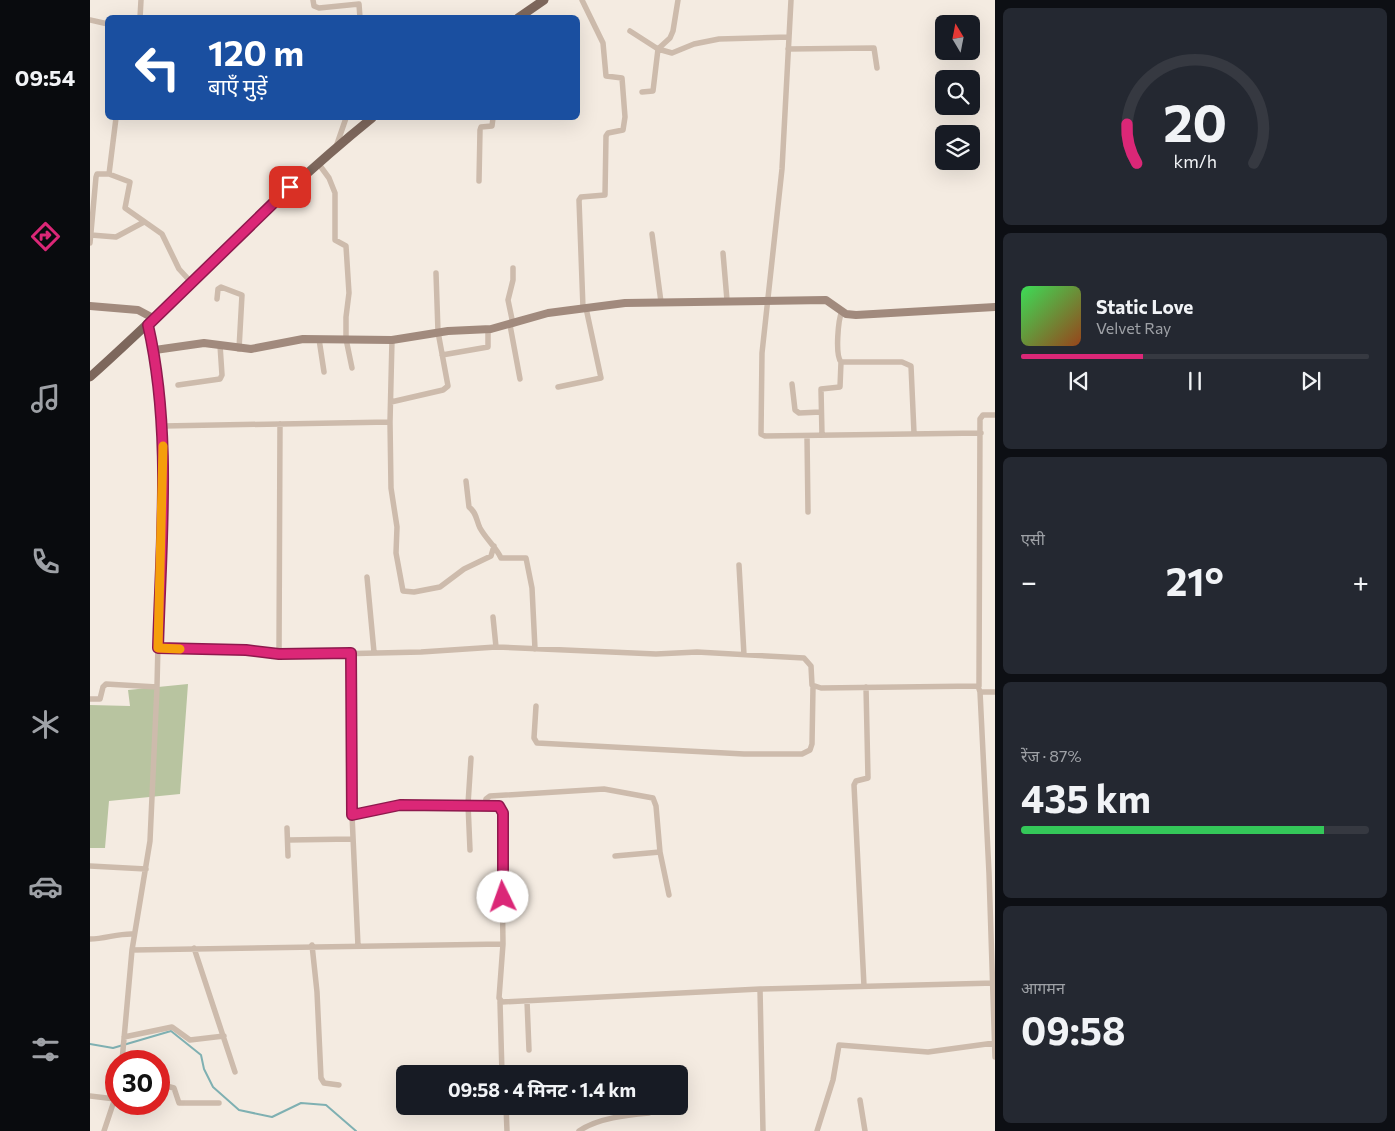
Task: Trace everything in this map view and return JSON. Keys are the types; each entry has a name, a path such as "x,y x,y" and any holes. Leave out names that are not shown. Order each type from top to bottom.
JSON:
{"main road":[{"path":"522,15 544,0"},
{"path":"90,377 151,322 276,200 370,120"}],"street":[{"path":"140,15 141,0"},
{"path":"313,0 314,6 319,8 359,2 360,15"},
{"path":"558,386 601,378 585,308 579,200 581,197 605,195 606,136 608,133 623,130 625,117 622,78 606,76 603,43 582,0"},
{"path":"642,92 653,91 658,49 670,38 673,31 678,0"},
{"path":"791,0 782,169 762,361 761,434 765,436 914,433 981,434"},
{"path":"90,20 105,23"},
{"path":"630,31 658,49 676,52 694,44 720,39 789,37"},
{"path":"788,49 874,48 877,68"},
{"path":"109,174 116,120"},
{"path":"336,147 345,120"},
{"path":"479,181 480,130 481,127 492,126 493,120"},
{"path":"318,163 329,178 334,193 335,240 346,246 349,293 346,339 352,368"},
{"path":"90,243 96,177 97,174 109,174 130,182 125,208 162,234 179,269 191,282"},
{"path":"91,235 116,237 144,222"},
{"path":"652,234 661,302"},
{"path":"723,253 726,300"},
{"path":"513,268 513,280 508,300 520,379"},
{"path":"391,402 446,388 447,378 438,332 436,273"},
{"path":"217,299 218,289 221,286 242,295 239,349"},
{"path":"155,350 204,343 239,349 251,349 291,340 392,340 438,332 488,329 541,314 625,303 826,300 835,304 842,311 856,315 995,307"},
{"path":"90,306 138,310 151,322 163,426 157,687 150,841 134,934 123,1050"},
{"path":"822,436 821,389 840,387 841,362 838,356 839,320 842,311"},
{"path":"442,355 488,347 488,329"},
{"path":"319,339 324,372"},
{"path":"392,340 391,488 397,527 396,554 403,592 423,591 446,584 464,569 488,559 494,546"},
{"path":"178,385 220,379 222,375 220,345"},
{"path":"841,362 909,364 914,433"},
{"path":"792,384 795,410 799,413 821,412"},
{"path":"995,415 981,417 979,689 989,873 995,1057"},
{"path":"163,426 390,422"},
{"path":"279,654 280,424"},
{"path":"807,436 808,512"},
{"path":"466,481 467,504 475,513 480,528 502,559 526,558 532,588 535,649"},
{"path":"739,565 744,655"},
{"path":"367,577 374,652"},
{"path":"493,618 496,647"},
{"path":"158,648 246,650 279,654 421,652 496,647 804,658 811,666 814,687 812,744 810,750 802,754 744,754 537,743 534,738 536,706"},
{"path":"351,653 352,815 358,946"},
{"path":"90,699 100,699 103,687 106,684 157,687"},
{"path":"814,687 979,689 995,692"},
{"path":"864,986 854,785 856,781 868,778 866,687"},
{"path":"470,850 468,804 472,758"},
{"path":"485,805 486,799 490,796 604,790 650,796 655,800 660,852 669,895"},
{"path":"352,815 390,805 468,804 499,806 502,810 503,944 500,1002 502,1065"},
{"path":"287,828 288,856"},
{"path":"288,840 353,840"},
{"path":"615,856 660,852"},
{"path":"90,866 146,869"},
{"path":"90,939 109,938 119,933 134,934"},
{"path":"132,950 312,945 503,944"},
{"path":"312,945 317,992 321,1078 324,1083 339,1085"},
{"path":"194,948 235,1072"},
{"path":"500,1002 760,989 993,983"},
{"path":"760,989 763,1131"},
{"path":"527,1001 529,1050"},
{"path":"124,1043 172,1026 190,1040 224,1036"},
{"path":"817,1131 833,1080 839,1045 921,1052 994,1041"},
{"path":"170,1087 174,1088 179,1102 219,1103"},
{"path":"90,1096 105,1097"},
{"path":"860,1100 865,1131"},
{"path":"104,1131 110,1115"},
{"path":"506,1115 507,1131"},
{"path":"579,1131 593,1125 634,1115"}],"green space":[{"path":"188,684 180,794 109,801 105,848 90,848 90,705 130,706 128,690"}],"waterway":[{"path":"90,1044 113,1048 171,1031 201,1055 204,1069 213,1087 239,1110 272,1117 301,1103 326,1105 356,1131"}],"slow traffic":[{"path":"163,446 164,480 158,648 180,649"}],"route":[{"path":"290,187 148,325 155,350 154,359 163,426 164,480 158,648 256,650 279,654 351,653 352,815 390,805 468,804 499,806 503,813 501,852 503,897"}]}
